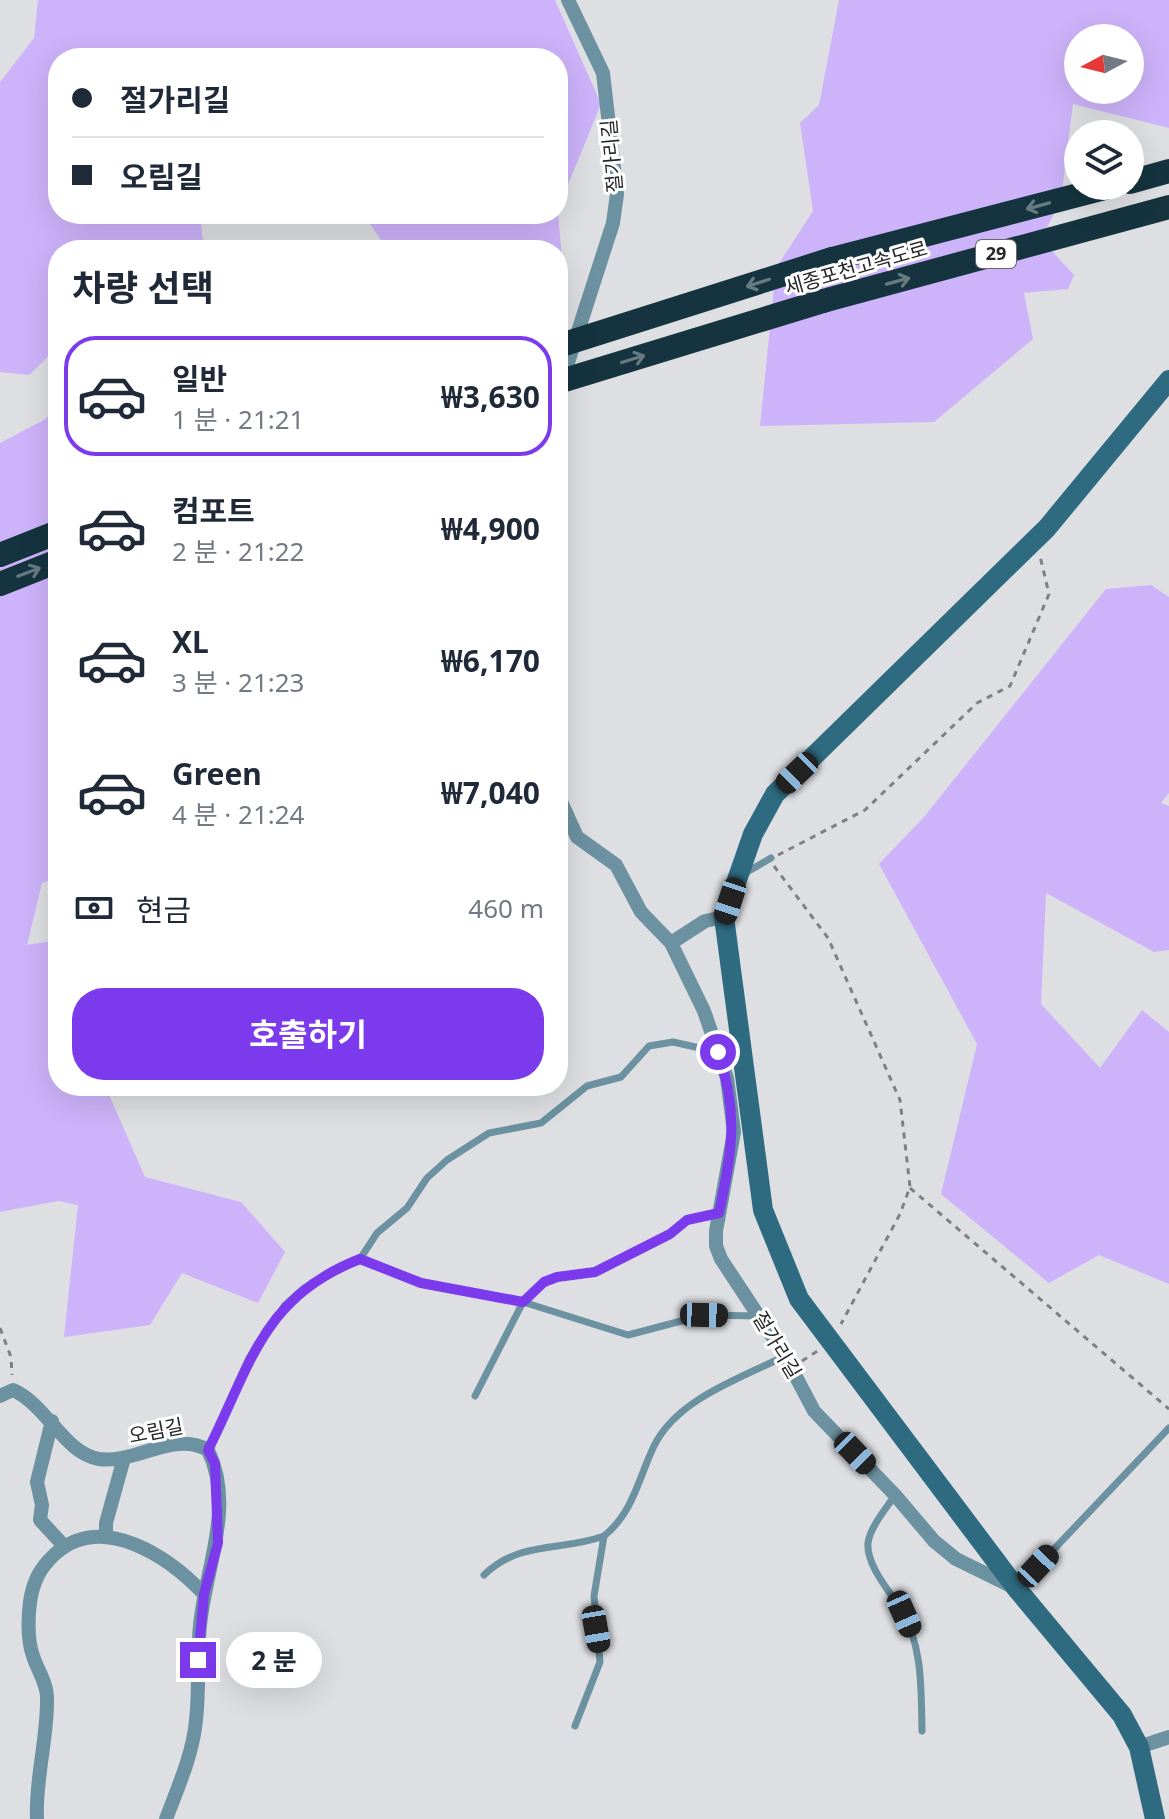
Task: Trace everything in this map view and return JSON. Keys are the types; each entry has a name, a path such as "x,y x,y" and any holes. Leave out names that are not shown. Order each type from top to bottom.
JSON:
{"highway":[{"path":"1144,178 1169,171"},
{"name":"세종포천고속도로","path":"568,343 832,259 1064,199"},
{"name":"세종포천고속도로","path":"568,379 823,301 1169,207"},
{"path":"0,555 48,536"},
{"path":"0,584 48,565"}],"street":[{"name":"절가리길","path":"568,0 603,73 617,194 613,223 568,362"},
{"path":"1017,1589 799,1299 763,1210 724,917 753,834 775,794 1034,542 1169,380"},
{"name":"절가리길","path":"568,817 577,837 616,865 641,912 671,943 704,1011 727,1078 734,1132 719,1213 716,1246 721,1259 788,1361 814,1411 895,1495 934,1541 956,1559 1017,1589 1122,1715 1139,1747 1155,1819"},
{"path":"671,943 705,921 724,917"},
{"name":"오림길","path":"6,1393 25,1396 84,1454 97,1458 124,1458 184,1443 208,1450 215,1464 218,1543 204,1594 196,1721 191,1747 166,1819"},
{"path":"52,1421 37,1482 42,1505 40,1520 64,1546"},
{"path":"106,1536 106,1523 124,1458"},
{"path":"37,1819 36,1797 48,1693 32,1654 28,1633 31,1599 39,1568 64,1546 85,1536 106,1536 147,1549 184,1573 204,1594"},
{"path":"1139,1747 1169,1737"}],"lane":[{"path":"735,886 751,867 771,858"},
{"path":"208,1450 249,1358 285,1305 304,1288 360,1259 377,1233 407,1208 427,1178 474,1140 489,1133 541,1123 587,1086 621,1077 649,1046 673,1042 718,1052"},
{"path":"475,1396 523,1302 544,1282 557,1277 595,1272 670,1234 687,1220 719,1213"},
{"path":"360,1259 421,1283 523,1302 628,1335 704,1315 760,1316"},
{"path":"575,1726 600,1662 594,1596 604,1536 636,1493 655,1444 669,1426 706,1396 788,1361"},
{"path":"1017,1589 1169,1428"},
{"path":"895,1495 870,1534 867,1546 871,1560 913,1636 919,1656 922,1731"},
{"path":"484,1575 501,1559 518,1552 604,1536"}],"path":[{"path":"788,1361 831,1343 900,1214 910,1187 900,1100 871,1031 828,938 776,872 771,858 865,810 977,703 1010,686 1049,594 1043,561 1034,542"},
{"path":"910,1187 1169,1409"},
{"path":"0,1328 11,1357 6,1393"}],"shaded area":[{"path":"38,0 555,0 601,104 568,185 568,48 48,48 48,224 201,224 203,240 48,240 48,357 29,375 0,372 0,82 34,38"},
{"path":"839,0 1169,0 1169,128 1073,104 1071,120 1064,120 1061,200 1041,239 1074,275 1068,289 1024,293 1033,339 934,422 760,426 776,268 813,211 800,123 819,105"},
{"path":"370,224 559,224 560,240 381,240"},
{"path":"48,416 48,881 42,883 27,945 48,942 48,1096 109,1096 145,1177 241,1202 285,1252 258,1303 182,1273 150,1325 64,1337 78,1205 58,1201 0,1212 0,443"},
{"path":"1151,585 1169,597 1169,793 1161,803 1169,806 1169,950 1154,952 1046,893 1041,1004 1100,1068 1142,1010 1169,1032 1169,1284 1099,1255 1049,1283 941,1194 977,1044 879,864 924,817 1106,589"}],"route":[{"path":"198,1660 204,1594 218,1543 215,1464 208,1450 232,1403 249,1358 285,1305 304,1288 341,1266 360,1259 421,1283 523,1302 544,1282 557,1277 595,1272 618,1257 658,1241 687,1220 719,1213 734,1132 727,1078 718,1052"}]}
